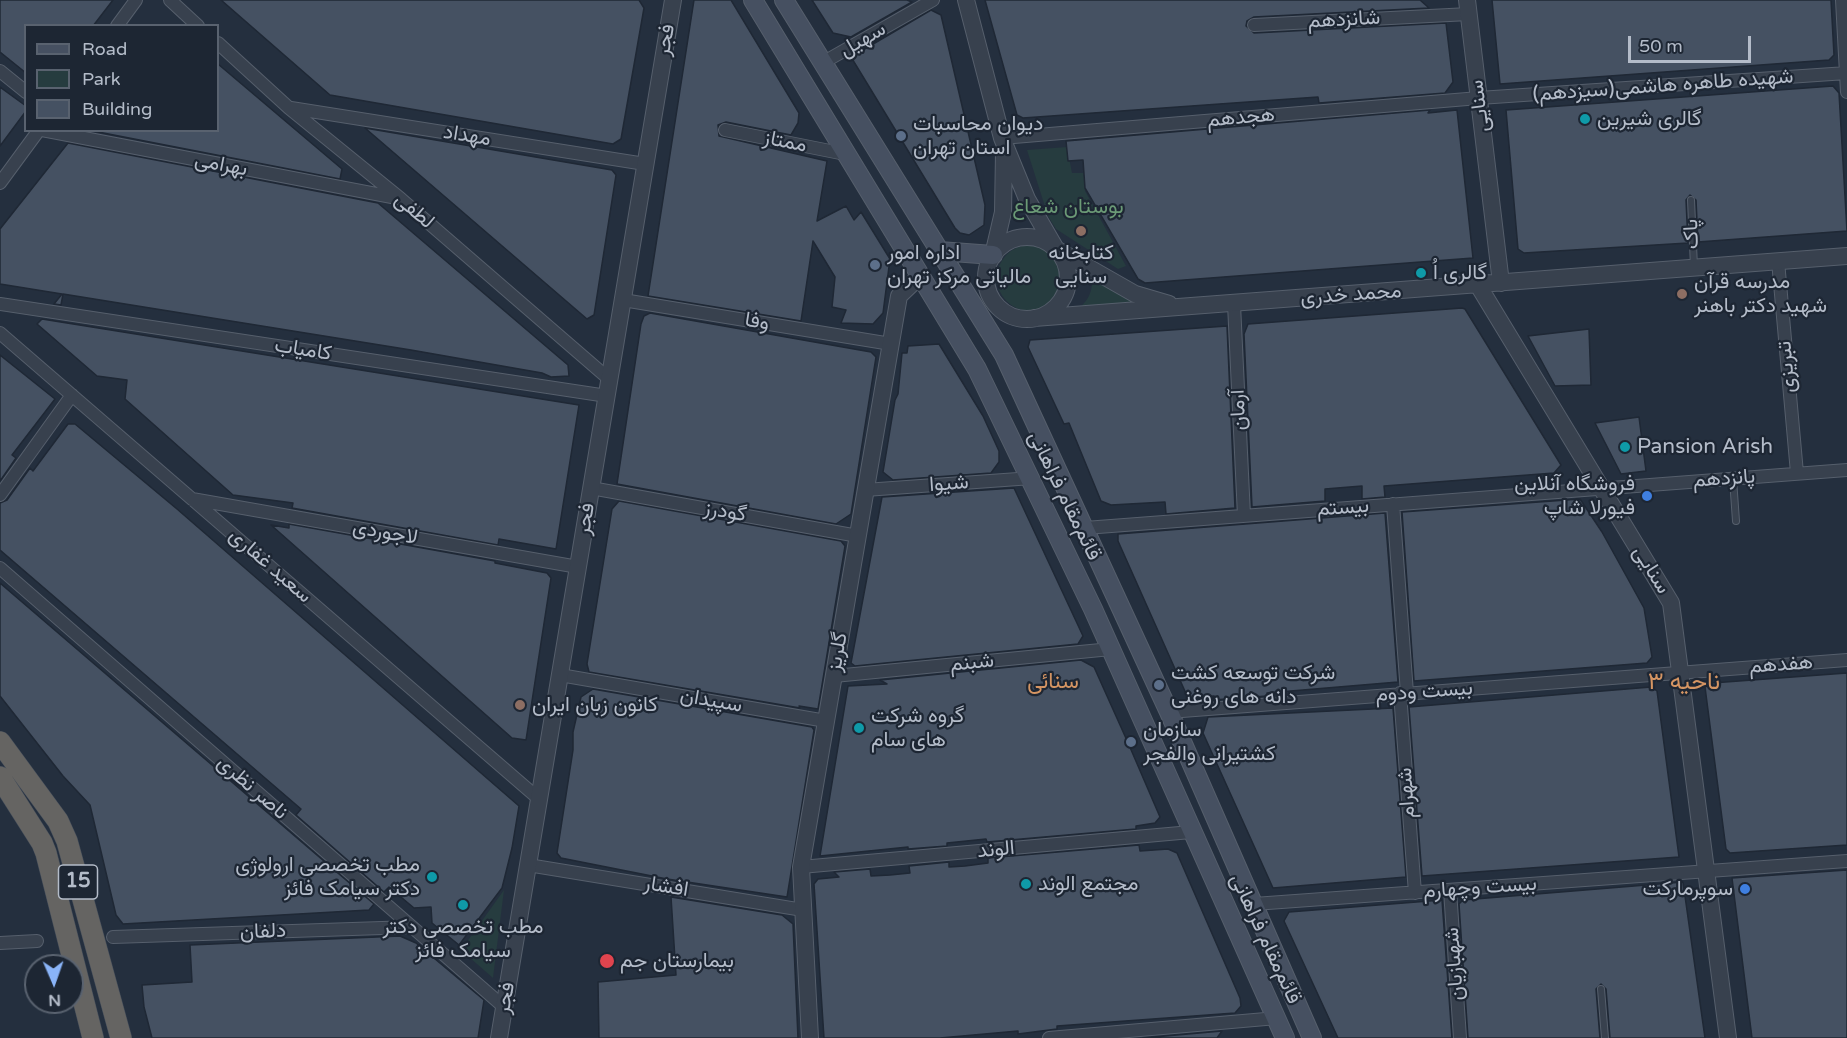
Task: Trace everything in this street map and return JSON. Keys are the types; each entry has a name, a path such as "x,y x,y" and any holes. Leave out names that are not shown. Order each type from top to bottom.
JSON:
{"highway":[{"name":"15","path":"0,742 58,821 67,841 121,1038"},
{"name":"15","path":"0,778 42,843 46,853 93,1038"}],"main road":[{"name":"قائم‌مقام فراهانی","path":"753,0 919,277 978,369 1032,478 1111,649 1285,1038"},
{"name":"قائم‌مقام فراهانی","path":"784,0 1004,355 1169,712 1312,1038"},
{"path":"939,251 993,255"},
{"path":"953,331 980,318"}],"street":[{"path":"118,24 136,0"},
{"path":"170,0 196,24"},
{"name":"فجر","path":"499,1038 673,0"},
{"name":"سهیل","path":"824,62 933,0"},
{"path":"966,0 1002,138 1027,199 1064,259 1068,284 1056,307 1027,318 1009,314 992,299 986,277 1003,212 1005,172 1002,138"},
{"path":"1842,0 1847,92"},
{"name":"شانزدهم","path":"1254,25 1468,7"},
{"name":"سنایی","path":"1468,7 1501,283"},
{"name":"لطفی","path":"219,44 289,108 401,199 608,388"},
{"path":"0,71 24,90"},
{"name":"شهیده طاهره هاشمی(سیزدهم)","path":"1479,98 1846,73"},
{"name":"هجدهم","path":"1002,138 1479,98"},
{"name":"مهداد","path":"289,108 645,164"},
{"name":"ممتاز","path":"725,130 845,154"},
{"path":"0,183 39,132"},
{"name":"بهرامی","path":"51,132 401,199"},
{"path":"993,255 1011,240 1023,237 1046,242 1135,294 1185,308"},
{"name":"محمد خدری","path":"980,318 1027,318 1185,308 1847,256"},
{"name":"تبریزی","path":"1778,261 1797,473"},
{"name":"گلریز","path":"810,1038 801,867 899,296 919,277"},
{"name":"سنایی","path":"1478,285 1671,603 1728,1038"},
{"name":"وفا","path":"623,300 891,344"},
{"name":"کامیاب","path":"0,304 608,388"},
{"name":"آرمان","path":"1234,304 1244,516"},
{"name":"سعید غفاری","path":"0,333 539,799"},
{"path":"0,495 72,395"},
{"name":"پانزدهم","path":"1600,488 1847,470"},
{"name":"شیوا","path":"866,490 1032,478"},
{"name":"گودرز","path":"591,488 858,536"},
{"name":"بیستم","path":"1085,528 1600,488"},
{"name":"لاجوردی","path":"192,499 578,567"},
{"name":"شهرام","path":"1393,504 1415,893"},
{"name":"ناصر نظری","path":"0,568 504,1007"},
{"name":"شبنم","path":"834,676 1111,649"},
{"name":"هفدهم","path":"1680,673 1847,660"},
{"name":"بیست ودوم","path":"1169,712 1680,673"},
{"name":"سپیدان","path":"560,675 826,721"},
{"name":"الوند","path":"801,867 1191,832"},
{"name":"بیست وچهارم","path":"1254,904 1847,861"},
{"name":"افشار","path":"528,865 803,910"},
{"name":"شهبازیان","path":"1450,890 1460,1038"},
{"name":"دلفان","path":"113,937 412,927"},
{"path":"0,943 37,941"},
{"path":"1049,1038 1277,1018"}],"lane":[{"name":"پاک","path":"1691,200 1694,268"},
{"path":"1733,478 1736,521"},
{"path":"1601,989 1605,1038"}],"green space":[{"name":"بوستان شعاع","path":"1067,147 1072,173 1084,173 1085,191 1126,266 1118,269 1056,229 1048,216 1027,150"},
{"path":"1030,245 1042,248 1053,255 1060,266 1063,278 1060,290 1053,301 1042,308 1030,311 1018,308 1007,301 1000,290 997,278 1000,266 1007,255 1018,248"},
{"path":"1092,274 1145,308 1074,313 1089,296"},
{"path":"504,890 493,978 461,950"}],"building":[{"path":"0,0 113,0 95,24 24,24 24,71 0,52"},
{"path":"221,0 639,0 644,8 621,139 613,144 330,95"},
{"path":"694,0 731,0 799,113 798,123 791,135 726,122 718,125 719,136 827,161 817,221 846,206 854,220 861,212 890,259 883,313 873,324 841,323 846,310 832,307 835,277 813,241 801,321 648,296"},
{"path":"812,0 907,0 912,2 851,37 833,33"},
{"path":"985,0 1420,0 1429,8 1254,17 1247,21 1246,26 1254,33 1446,23 1453,82 1445,93 1319,103 1318,97 1023,118 1017,115"},
{"path":"1492,0 1831,0 1834,55 1829,60 1500,84"},
{"path":"931,10 941,15 985,205 984,225 969,235 960,233 955,228 851,57"},
{"path":"219,65 342,169 340,179 98,132 219,132"},
{"path":"1833,86 1839,93 1847,231 1698,242 1696,200 1690,195 1686,200 1688,243 1524,253 1518,249 1506,110"},
{"path":"0,87 24,105 24,114 0,146"},
{"path":"1430,110 1428,113 1457,110 1473,258 1145,283 1138,279 1085,188 1083,160 1068,161 1066,141"},
{"path":"365,128 612,170 616,175 594,315 587,319"},
{"path":"68,143 378,203 568,365 569,376 551,377 542,373 411,350 63,294 61,305 54,304 62,294 0,284 0,229"},
{"path":"1465,309 1561,465 1554,473 1384,486 1385,497 1362,499 1362,486 1325,489 1325,501 1252,507 1244,334 1248,324"},
{"path":"650,313 871,352 876,357 851,514 836,524 617,484 641,324 644,316"},
{"path":"42,319 579,405 556,549 499,539 498,545 292,508 293,503 233,495 125,399 127,380 97,376 37,324"},
{"path":"1227,326 1235,508 1166,514 1165,502 1111,505 1101,501 1069,423 1064,424 1028,347 1030,340"},
{"path":"1589,329 1591,385 1555,386 1528,336"},
{"path":"939,344 983,416 999,451 999,462 991,473 893,480 883,472 895,400 898,394 902,353 907,353 908,346"},
{"path":"0,355 55,399 12,455 16,458 0,481"},
{"name":"Pansion Arish","path":"1639,417 1646,471 1621,474 1595,423"},
{"path":"68,424 75,424 177,509 519,806 502,888 459,945 432,923 431,907 414,908 389,887 384,892 296,815 301,809 0,550 0,503 7,500 30,468 33,471"},
{"path":"1014,488 1083,636 1078,644 855,666 851,663 882,497"},
{"path":"1580,499 1602,532 1644,608 1652,657 1647,663 1414,681 1402,512"},
{"path":"619,501 841,541 845,546 818,709 799,706 800,708 589,672 587,664 612,509"},
{"path":"1385,513 1398,682 1267,693 1267,696 1213,700 1214,696 1188,698 1118,541 1118,534"},
{"path":"289,524 495,561 495,563 547,573 551,578 526,740 512,738 271,525 289,528"},
{"path":"0,583 374,904 369,910 123,924 116,915 90,805 63,776 0,696"},
{"path":"1081,660 1094,667 1160,817 1155,823 1136,826 1136,829 987,842 986,839 947,843 947,846 908,849 908,847 820,856 848,686 887,684 880,680"},
{"path":"1847,673 1847,845 1730,853 1726,849 1705,687 1712,683"},
{"path":"1651,687 1657,691 1679,857 1422,876 1409,707"},
{"path":"593,689 812,727 814,730 787,897 667,879 561,858 557,853 573,750 573,732 581,697"},
{"path":"1393,708 1406,877 1273,888 1203,733 1208,717"},
{"path":"1139,845 1140,851 1168,849 1177,853 1240,998 1241,1006 1235,1013 1057,1026 1057,1029 1018,1034 1018,1031 940,1038 824,1038 814,884 818,879 839,877 834,872 870,869 871,876 890,875 910,873 909,866 949,862 949,867 965,866 988,863 988,858"},
{"path":"1847,870 1847,1038 1752,1038 1732,878"},
{"path":"1683,882 1705,1038 1610,1038 1606,989 1601,984 1596,989 1600,1038 1468,1038 1459,904 1463,900"},
{"path":"671,897 782,915 793,924 798,1038 599,1038 598,982 676,975"},
{"path":"1442,900 1452,1038 1338,1038 1284,921 1289,912"},
{"path":"400,936 416,943 484,1000 478,1038 152,1038 144,1007 142,985 192,982 190,945"},
{"path":"1222,1031 1217,1038 1143,1038"}],"place":[{"name":"گالری شیرین","path":"1585,119"},
{"name":"دیوان محاسبات استان تهران","path":"901,136"},
{"name":"كتابخانه سنایی","path":"1081,231"},
{"name":"اداره امور مالیاتی مرکز تهران","path":"875,265"},
{"name":"گالری اُ","path":"1421,273"},
{"name":"مدرسه قرآن شهید دکتر باهنر","path":"1682,294"},
{"name":"Pansion Arish","path":"1625,447"},
{"name":"فروشگاه آنلاین فیورلا شاپ","path":"1647,496"},
{"name":"شرکت توسعه کشت دانه های روغنی","path":"1159,685"},
{"name":"کانون زبان ایران","path":"520,705"},
{"name":"گروه شرکت های سام","path":"859,728"},
{"name":"سازمان کشتیرانی والفجر","path":"1131,742"},
{"name":"مطب تخصصی ارولوژی دکتر سیامک فائز","path":"432,877"},
{"name":"مجتمع الوند","path":"1026,884"},
{"name":"سوپرمارکت","path":"1745,889"},
{"name":"مطب تخصصی دکتر سیامک فائز","path":"463,905"},
{"name":"بیمارستان جم","path":"607,961"}],"district":[{"name":"سنائی","path":"1053,682"},
{"name":"ناحیه ۳","path":"1684,683"}]}
